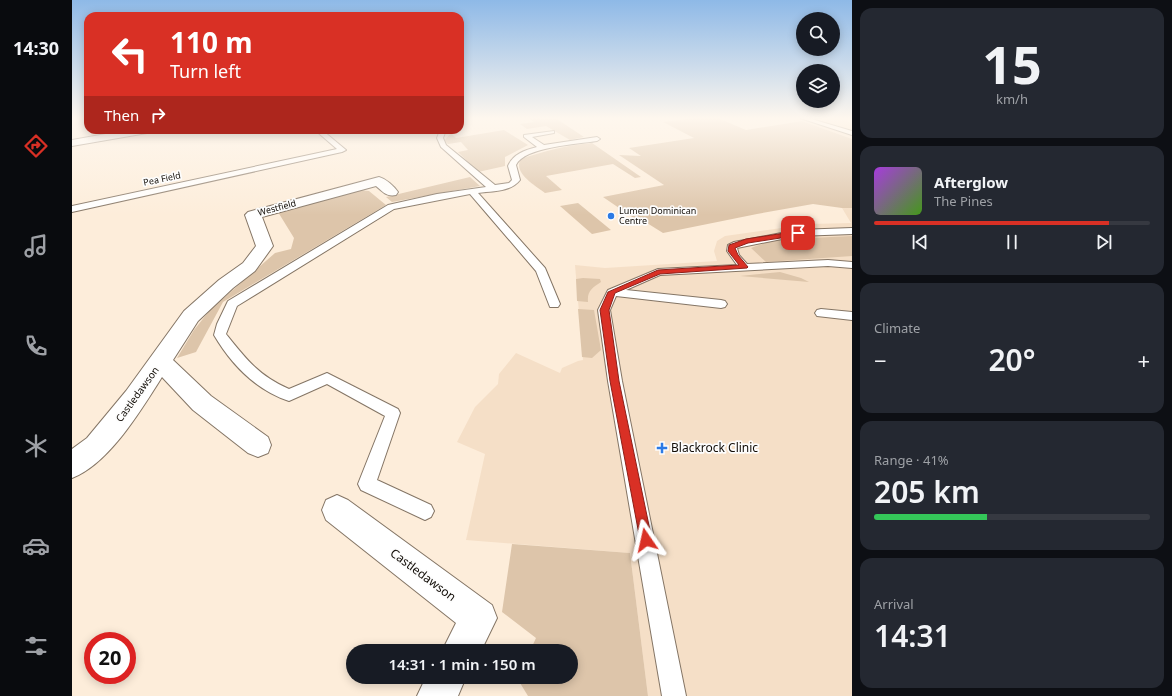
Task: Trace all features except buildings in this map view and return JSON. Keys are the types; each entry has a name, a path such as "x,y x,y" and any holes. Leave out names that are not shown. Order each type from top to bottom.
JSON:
{"main road":[{"name":"Westfield","path":"160,361 191,316 226,284 249,267 265,246 253,215 379,181 391,192"},
{"name":"Castledawson","path":"72,465 97,446 135,398 160,361 202,403 258,445"},
{"name":"Castledawson","path":"337,510 478,618 465,644"},
{"path":"437,696 443,684"}],"lane":[{"name":"Pea Field","path":"72,209 340,150"},
{"path":"448,150 494,189"},
{"path":"425,511 367,484 393,413 327,378 289,395 267,386 242,365 220,335 223,324 232,304 391,207 409,202 505,187 515,183 515,172 512,166 517,158 532,150"},
{"path":"473,192 541,270 554,304"},
{"path":"744,267 732,251 732,247 736,244 798,233 852,231"},
{"path":"674,696 614,381 604,310 612,292 658,272 828,263 852,265"},
{"path":"612,292 721,304"},
{"path":"821,313 852,316"}],"shaded area":[{"path":"466,150 517,150 505,157 505,166 478,172 458,152"},
{"path":"549,150 603,150 641,177 635,178 613,164 546,176 562,190 545,193 526,179 522,174 519,164 521,159"},
{"path":"633,150 852,150 852,208 813,204 663,233 647,223 641,223 603,197 664,185 619,155 641,156"},
{"path":"470,177 480,186 392,202 386,197"},
{"path":"359,190 369,191 386,205 223,302 196,352 177,358 194,330 210,310 275,253 291,249 294,238 278,212"},
{"path":"578,203 611,230 592,234 560,206"},
{"name":"Blackrock Clinic","path":"842,208 852,208 852,696 648,696 630,553 466,540 485,454 457,442 475,407 498,384 499,374 516,353 560,373 562,368 583,360 575,265 605,268 717,261 714,251 717,241 725,236 810,224 851,223"},
{"path":"852,236 852,256 766,262 751,248 768,242 790,238 815,243 811,238"},
{"path":"780,272 809,282 740,276"},
{"path":"576,279 600,279 601,282 589,292 588,302 577,301"},
{"path":"578,309 594,310 601,350 592,358 582,357"},
{"path":"512,544 630,553 648,696 528,696 521,684 578,684 578,644 533,644 536,638 502,612"}],"place":[{"name":"Lumen Dominican Centre","path":"611,216"},
{"name":"Blackrock Clinic","path":"662,448"}],"route":[{"path":"646,540 614,381 604,310 612,292 629,283 658,272 744,267 732,251 732,247 736,244 746,241 798,233"}]}
